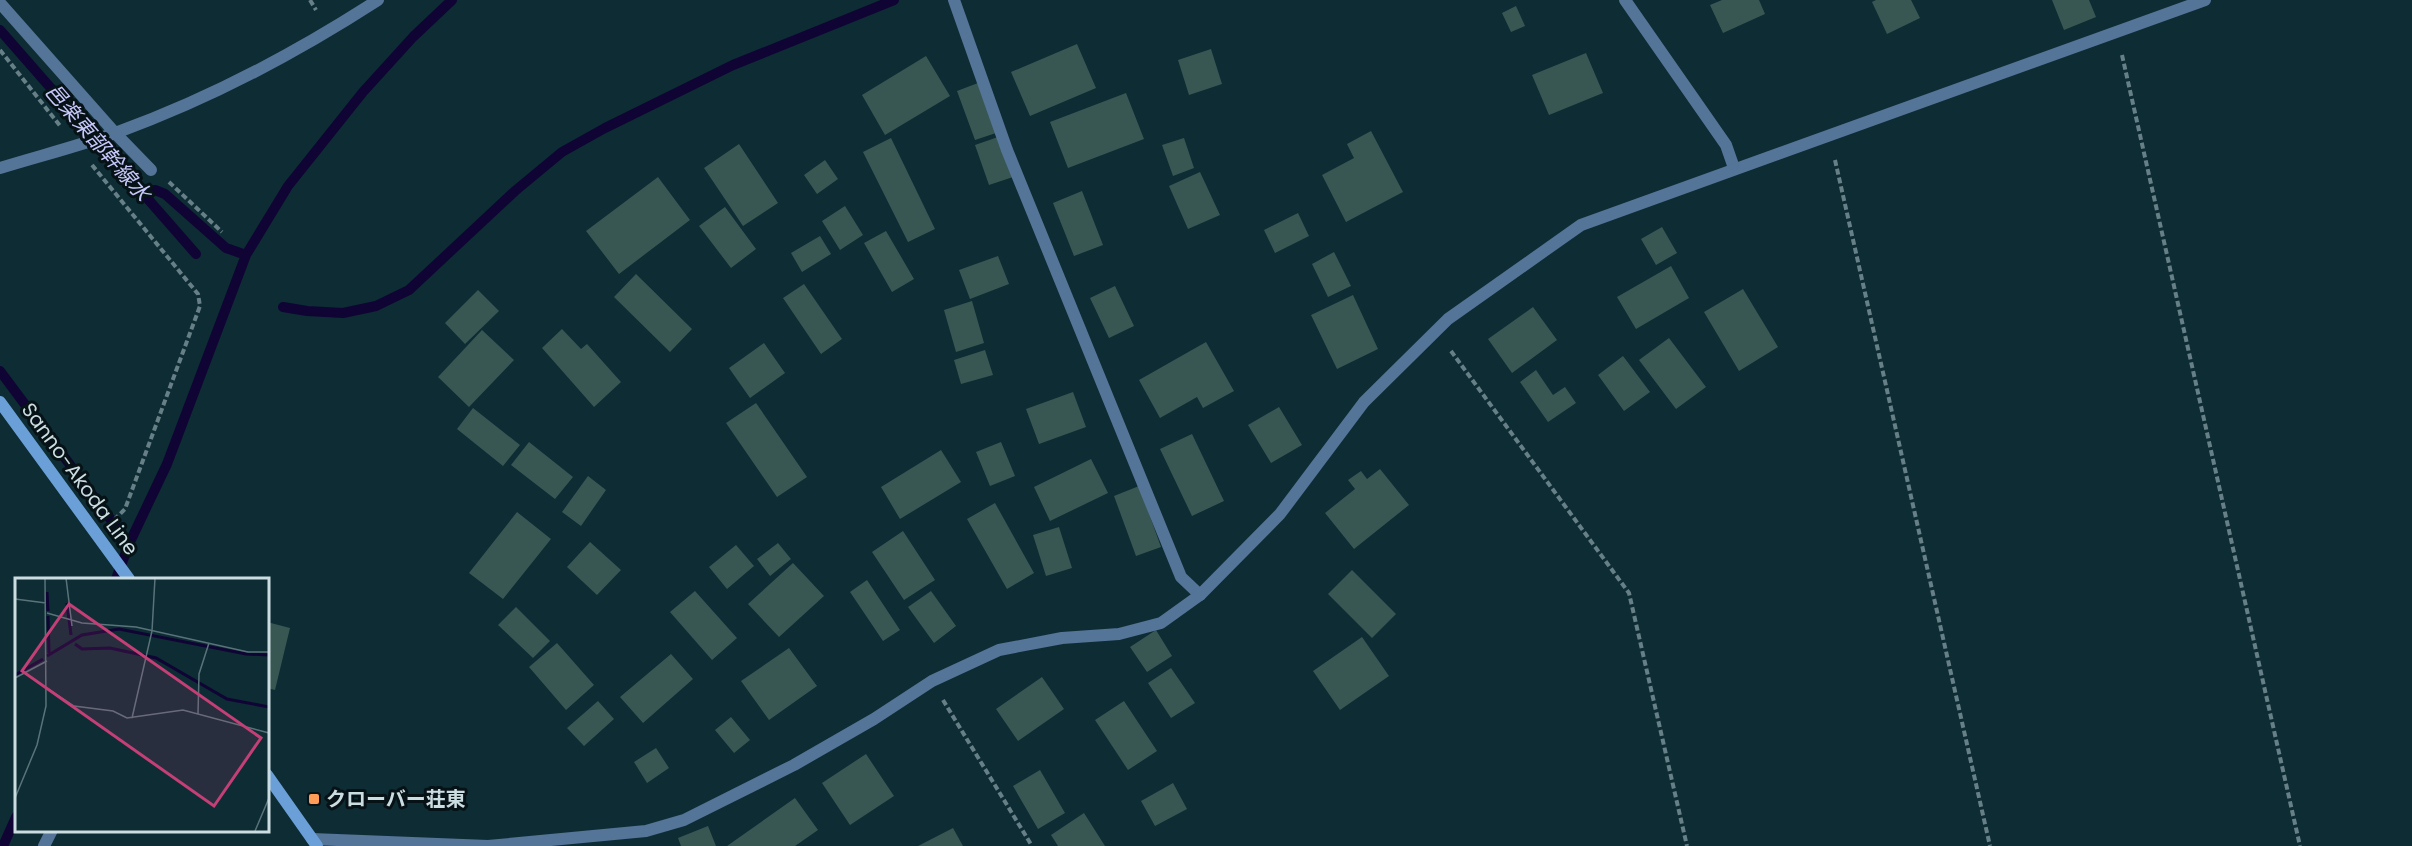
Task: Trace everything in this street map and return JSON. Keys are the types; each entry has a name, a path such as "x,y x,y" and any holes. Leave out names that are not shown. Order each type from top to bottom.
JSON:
{"main road":[{"name":"Sanno-Akoda Line","path":"0,402 128,578"},
{"path":"268,775 314,842"}],"street":[{"path":"0,168 113,134 219,89 328,32 378,0"},
{"path":"954,0 1007,150 1181,577 1200,595"},
{"path":"1625,0 1726,145 1734,168"},
{"path":"314,842 488,846 646,831 684,820 794,765 874,719 932,681 999,650 1062,638 1119,634 1161,623 1200,595 1280,514 1364,402 1448,319 1581,225 2205,0"},
{"path":"0,3 113,134 151,170"},
{"path":"44,846 52,831"}],"path":[{"path":"2117,31 2300,846"},
{"path":"0,50 198,294 200,306 125,509 113,522 102,542"},
{"path":"1829,135 1990,846"},
{"path":"151,170 170,183 222,232"},
{"path":"1436,331 1629,594 1687,846"},
{"path":"932,681 1032,846"}],"building":[{"path":"1722,0 1759,0 1765,14 1723,33 1710,5"},
{"path":"1911,0 1920,18 1887,34 1872,2"},
{"path":"2052,0 2089,0 2096,17 2064,30"},
{"path":"1516,6 1525,26 1511,32 1502,13"},
{"path":"1077,44 1096,88 1030,116 1011,72"},
{"path":"1211,49 1222,84 1189,95 1178,60"},
{"path":"1586,53 1603,93 1549,115 1532,75"},
{"path":"926,56 950,96 885,135 862,95"},
{"path":"978,83 996,133 975,140 957,91"},
{"path":"1126,93 1144,139 1068,168 1050,122"},
{"path":"1371,131 1403,192 1346,222 1322,175 1354,158 1347,144"},
{"path":"998,137 1013,177 989,185 975,145"},
{"path":"891,138 935,229 908,242 863,152"},
{"path":"1184,138 1194,168 1173,176 1162,145"},
{"path":"739,144 778,203 743,226 704,168"},
{"path":"825,160 838,179 817,194 804,175"},
{"path":"1200,172 1220,215 1188,229 1169,186"},
{"path":"658,177 690,220 619,274 586,231"},
{"path":"1082,191 1103,245 1074,256 1053,203"},
{"path":"845,206 863,235 840,250 822,221"},
{"path":"725,207 756,249 731,268 699,226"},
{"path":"1298,213 1309,236 1275,253 1264,230"},
{"path":"1662,227 1677,253 1656,265 1641,239"},
{"path":"886,231 914,279 892,292 864,243"},
{"path":"820,236 831,254 802,272 791,253"},
{"path":"1334,252 1351,286 1328,297 1312,264"},
{"path":"998,256 1009,284 970,299 959,270"},
{"path":"1671,266 1689,298 1636,329 1617,297"},
{"path":"636,274 692,329 670,352 614,297"},
{"path":"804,284 842,339 821,354 783,298"},
{"path":"1115,286 1134,326 1109,338 1090,298"},
{"path":"1743,289 1778,347 1739,371 1704,312"},
{"path":"478,290 499,311 465,344 445,323"},
{"path":"1353,295 1378,349 1337,369 1311,315"},
{"path":"972,301 984,343 956,352 944,310"},
{"path":"1533,307 1557,340 1512,373 1488,339"},
{"path":"562,329 581,349 587,344 621,382 594,407 542,348"},
{"path":"482,330 514,360 469,407 438,377"},
{"path":"1669,338 1706,387 1676,409 1639,360"},
{"path":"1206,342 1234,391 1203,408 1197,397 1160,418 1139,380"},
{"path":"764,343 785,373 750,398 729,368"},
{"path":"985,350 993,375 961,384 954,360"},
{"path":"1623,356 1650,392 1624,411 1598,375"},
{"path":"1536,370 1553,395 1565,387 1576,403 1548,422 1520,382"},
{"path":"1073,392 1086,427 1039,444 1026,409"},
{"path":"756,403 807,477 777,497 726,423"},
{"path":"1279,407 1302,445 1271,463 1248,425"},
{"path":"473,408 520,445 503,466 457,429"},
{"path":"1192,434 1224,501 1192,516 1160,449"},
{"path":"529,442 573,477 555,499 511,465"},
{"path":"1001,442 1015,476 990,486 976,452"},
{"path":"941,450 961,482 900,519 881,487"},
{"path":"1091,459 1108,493 1050,521 1034,487"},
{"path":"1380,469 1409,505 1354,549 1325,513 1355,489 1348,480 1361,471 1367,479"},
{"path":"588,476 606,490 581,526 562,512"},
{"path":"1139,486 1161,547 1136,556 1114,496"},
{"path":"995,503 1034,573 1007,589 967,519"},
{"path":"517,512 551,539 503,599 469,573"},
{"path":"1059,527 1072,568 1046,576 1033,535"},
{"path":"903,531 935,580 904,600 872,552"},
{"path":"590,542 621,570 597,595 567,567"},
{"path":"778,543 791,559 770,576 757,559"},
{"path":"736,545 754,566 727,589 709,567"},
{"path":"793,563 824,596 779,637 748,604"},
{"path":"1352,570 1396,614 1372,638 1328,594"},
{"path":"867,580 900,630 883,641 850,592"},
{"path":"695,591 737,638 712,660 670,612"},
{"path":"931,591 956,626 934,643 908,607"},
{"path":"516,607 550,641 533,658 498,625"},
{"path":"268,622 290,628 275,690 268,688"},
{"path":"1156,630 1172,656 1147,672 1130,647"},
{"path":"1362,637 1389,676 1340,710 1313,671"},
{"path":"557,643 594,685 566,710 529,667"},
{"path":"789,648 817,686 769,720 741,681"},
{"path":"671,654 693,679 643,723 620,697"},
{"path":"1171,668 1195,703 1171,718 1148,683"},
{"path":"1042,677 1064,709 1018,741 996,709"},
{"path":"598,701 614,719 584,746 567,728"},
{"path":"1124,701 1157,751 1128,770 1095,720"},
{"path":"731,717 750,740 734,753 715,730"},
{"path":"656,748 669,768 647,783 634,762"},
{"path":"866,754 894,796 850,825 822,783"},
{"path":"1040,770 1065,813 1038,829 1013,786"},
{"path":"1173,783 1187,809 1155,826 1141,801"},
{"path":"795,798 818,830 795,846 727,846"},
{"path":"1084,813 1105,846 1058,846 1051,835"},
{"path":"708,826 716,846 681,846 678,838"},
{"path":"953,828 963,846 918,846"}],"waterway":[{"path":"116,578 129,544 167,464 246,255 288,186 363,92 413,37 452,0"},
{"path":"283,307 343,313 376,306 409,290 515,191 562,152 605,128 733,65 894,0"},
{"name":"邑楽東部幹線水","path":"0,30 196,254"},
{"path":"145,195 155,190 165,194 226,248 246,255"},
{"path":"0,371 129,544"},
{"path":"3,846 15,819"}],"place":[{"name":"クローバー荘東","path":"314,799"}]}
